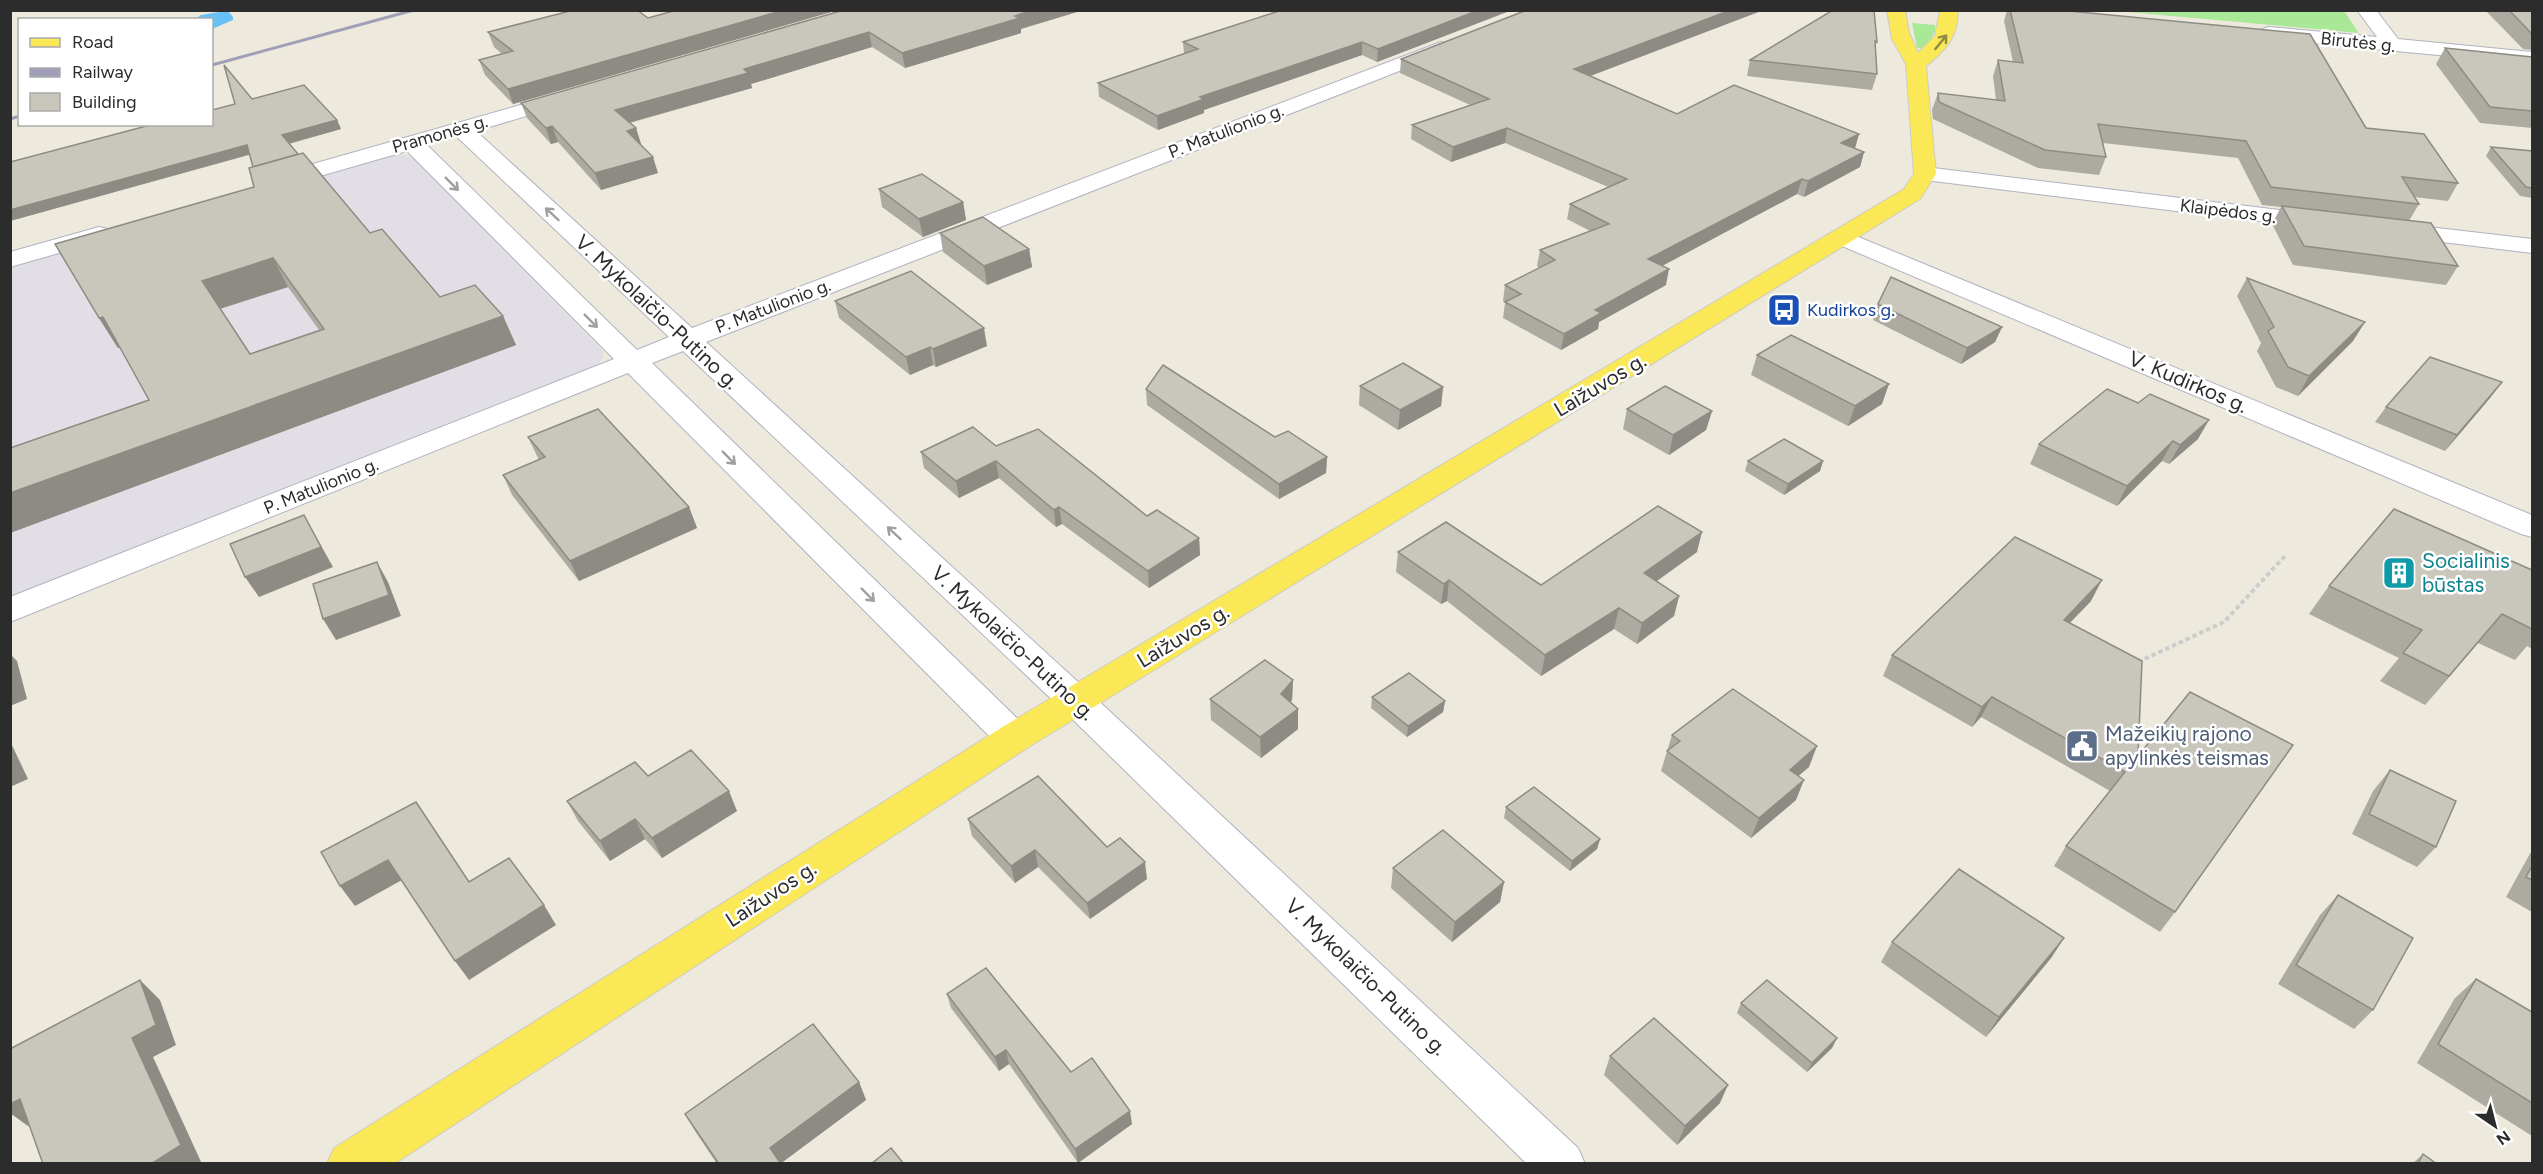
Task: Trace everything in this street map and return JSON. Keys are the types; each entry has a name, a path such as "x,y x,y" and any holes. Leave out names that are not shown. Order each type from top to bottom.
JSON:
{"main road":[{"path":"1896,10 1898,32 1903,48 1916,64 1925,174"},
{"path":"1916,64 1944,42 1949,24 1948,10"},
{"name":"Laižuvos g.","path":"351,1164 1014,738 1844,238 1912,194 1925,174"}],"street":[{"path":"2366,10 2392,45"},
{"name":"Birutės g.","path":"2252,31 2532,58"},
{"name":"P. Matulionio g.","path":"10,610 631,361 1460,41"},
{"name":"Pramonės g.","path":"256,187 586,92"},
{"name":"V. Mykolaičio-Putino g.","path":"460,128 1076,701 1561,1164"},
{"path":"411,142 1014,738"},
{"name":"Klaipėdos g.","path":"1925,174 2345,224"},
{"path":"10,260 122,227"},
{"path":"2368,227 2532,246"},
{"name":"V. Kudirkos g.","path":"1844,238 2532,526"}],"path":[{"path":"2134,664 2224,622 2285,556"}],"shaded area":[{"path":"391,155 404,155 418,160 603,351 603,358 598,364 587,371 11,598 11,265"}],"green space":[{"path":"2117,11 2344,11 2359,33"},
{"path":"1912,23 1935,25 1935,31 1926,49 1917,48"}],"water":[{"path":"229,12 233,20 213,29 213,18 196,18 201,15"}],"building":[{"path":"574,10 637,10 648,18 677,10 784,10 508,89 479,60 513,51 488,32"},
{"path":"844,10 1032,10 1015,16 1020,18 902,53 869,32 744,69 748,73 615,110 636,128 627,131 653,157 595,173 552,126 546,128 521,103"},
{"path":"1282,10 1479,10 1378,49 1362,42 1200,97 1204,99 1157,116 1098,83 1198,49 1183,42"},
{"path":"1527,10 1731,10 1574,69 1677,114 1734,85 1859,134 1841,143 1864,152 1808,181 1802,179 1648,259 1669,269 1595,310 1601,313 1564,334 1505,302 1521,294 1505,285 1555,260 1540,250 1609,224 1570,204 1627,179 1507,128 1453,147 1412,125 1489,99 1401,59"},
{"path":"1833,10 1874,10 1877,74 1750,60"},
{"path":"2010,10 2058,10 2310,34 2366,128 2424,134 2458,183 2402,177 2419,204 2271,187 2246,141 2098,124 2106,157 2045,150 1939,102 1938,93 2005,101 1998,60 2023,63"},
{"path":"2509,10 2532,10 2532,34"},
{"path":"2445,48 2532,57 2532,111 2490,107"},
{"path":"224,65 252,99 304,85 337,120 282,135 298,154 253,167 247,145 10,210 10,162 146,126 213,126 213,110 235,104"},
{"path":"2491,147 2532,151 2532,188 2526,187"},
{"path":"303,153 370,233 382,229 440,297 475,285 503,316 10,493 10,448 149,400 103,317 99,318 55,244 254,187 249,168","holes":["273,258 324,329 250,354 202,281"]},
{"path":"922,174 963,202 919,219 879,189"},
{"path":"2282,206 2431,223 2458,266 2304,246"},
{"path":"983,217 1029,249 984,266 940,233"},
{"path":"911,271 984,328 933,349 930,347 906,357 835,301"},
{"path":"1891,277 2002,327 1967,348 1878,304"},
{"path":"2247,278 2365,322 2309,376 2288,367 2268,331 2274,327"},
{"path":"1791,335 1889,384 1855,406 1757,355"},
{"path":"2430,357 2502,382 2457,435 2386,407"},
{"path":"1403,363 1443,387 1400,410 1360,386"},
{"path":"1163,365 1275,437 1288,431 1327,457 1279,484 1146,389"},
{"path":"1665,386 1712,411 1673,435 1627,409"},
{"path":"2107,389 2138,403 2150,394 2209,420 2180,445 2173,441 2127,486 2039,444"},
{"path":"598,409 689,507 570,561 503,475 545,457 528,437"},
{"path":"973,427 996,446 1038,429 1147,516 1157,510 1199,538 1148,571 1059,507 1054,510 996,461 956,481 921,452"},
{"path":"1784,439 1823,461 1788,484 1748,461"},
{"path":"1658,506 1702,532 1644,573 1679,596 1642,623 1619,608 1545,655 1449,580 1444,584 1398,552 1446,522 1541,585"},
{"path":"2394,509 2532,570 2532,629 2502,614 2449,676 2403,653 2422,630 2329,586"},
{"path":"304,515 321,547 245,577 230,544"},
{"name":"Mažeikių rajono apylinkės teismas","path":"2015,537 2102,580 2064,620 2142,661 2138,756 2190,692 2293,745 2175,912 2066,846 2125,772 1992,697 1982,707 1892,655"},
{"path":"377,562 389,595 323,619 313,584"},
{"path":"1265,660 1293,680 1281,694 1298,709 1260,737 1210,699"},
{"path":"1409,673 1445,701 1408,726 1372,697"},
{"path":"1733,689 1817,746 1790,770 1804,780 1759,818 1667,751 1680,741 1672,735"},
{"path":"691,750 729,791 652,838 635,819 600,841 567,801 635,762 648,776"},
{"path":"2390,770 2456,801 2436,847 2369,814"},
{"path":"1038,776 1107,847 1120,838 1145,862 1087,903 1035,850 1011,866 968,819"},
{"path":"1534,787 1600,839 1572,861 1506,807"},
{"path":"416,802 469,882 509,858 544,905 455,961 388,860 340,886 321,852"},
{"path":"1443,830 1504,882 1455,922 1393,868"},
{"path":"2532,866 2532,880 2526,877"},
{"path":"1959,869 2064,938 1999,1017 1892,942"},
{"path":"2338,895 2413,938 2373,1010 2296,965"},
{"path":"986,968 1071,1072 1092,1058 1130,1111 1075,1149 1006,1050 995,1057 947,994"},
{"path":"2476,979 2532,1012 2532,1103 2438,1044"},
{"path":"140,980 156,1025 132,1038 181,1145 151,1164 43,1164 20,1099 10,1104 10,1049"},
{"path":"1767,980 1837,1038 1812,1063 1741,1003"},
{"path":"1654,1018 1728,1085 1685,1126 1610,1056"},
{"path":"813,1024 859,1082 770,1148 781,1164 719,1164 685,1114"},
{"path":"891,1148 904,1164 871,1164"},
{"path":"2423,1154 2437,1164 2418,1164"}],"railway":[{"path":"213,65 414,10"},
{"path":"10,119 18,117"}],"place":[{"name":"Kudirkos g.","path":"1784,310"},
{"name":"Socialinis būstas","path":"2399,573"},
{"name":"Mažeikių rajono apylinkės teismas","path":"2082,746"}]}
